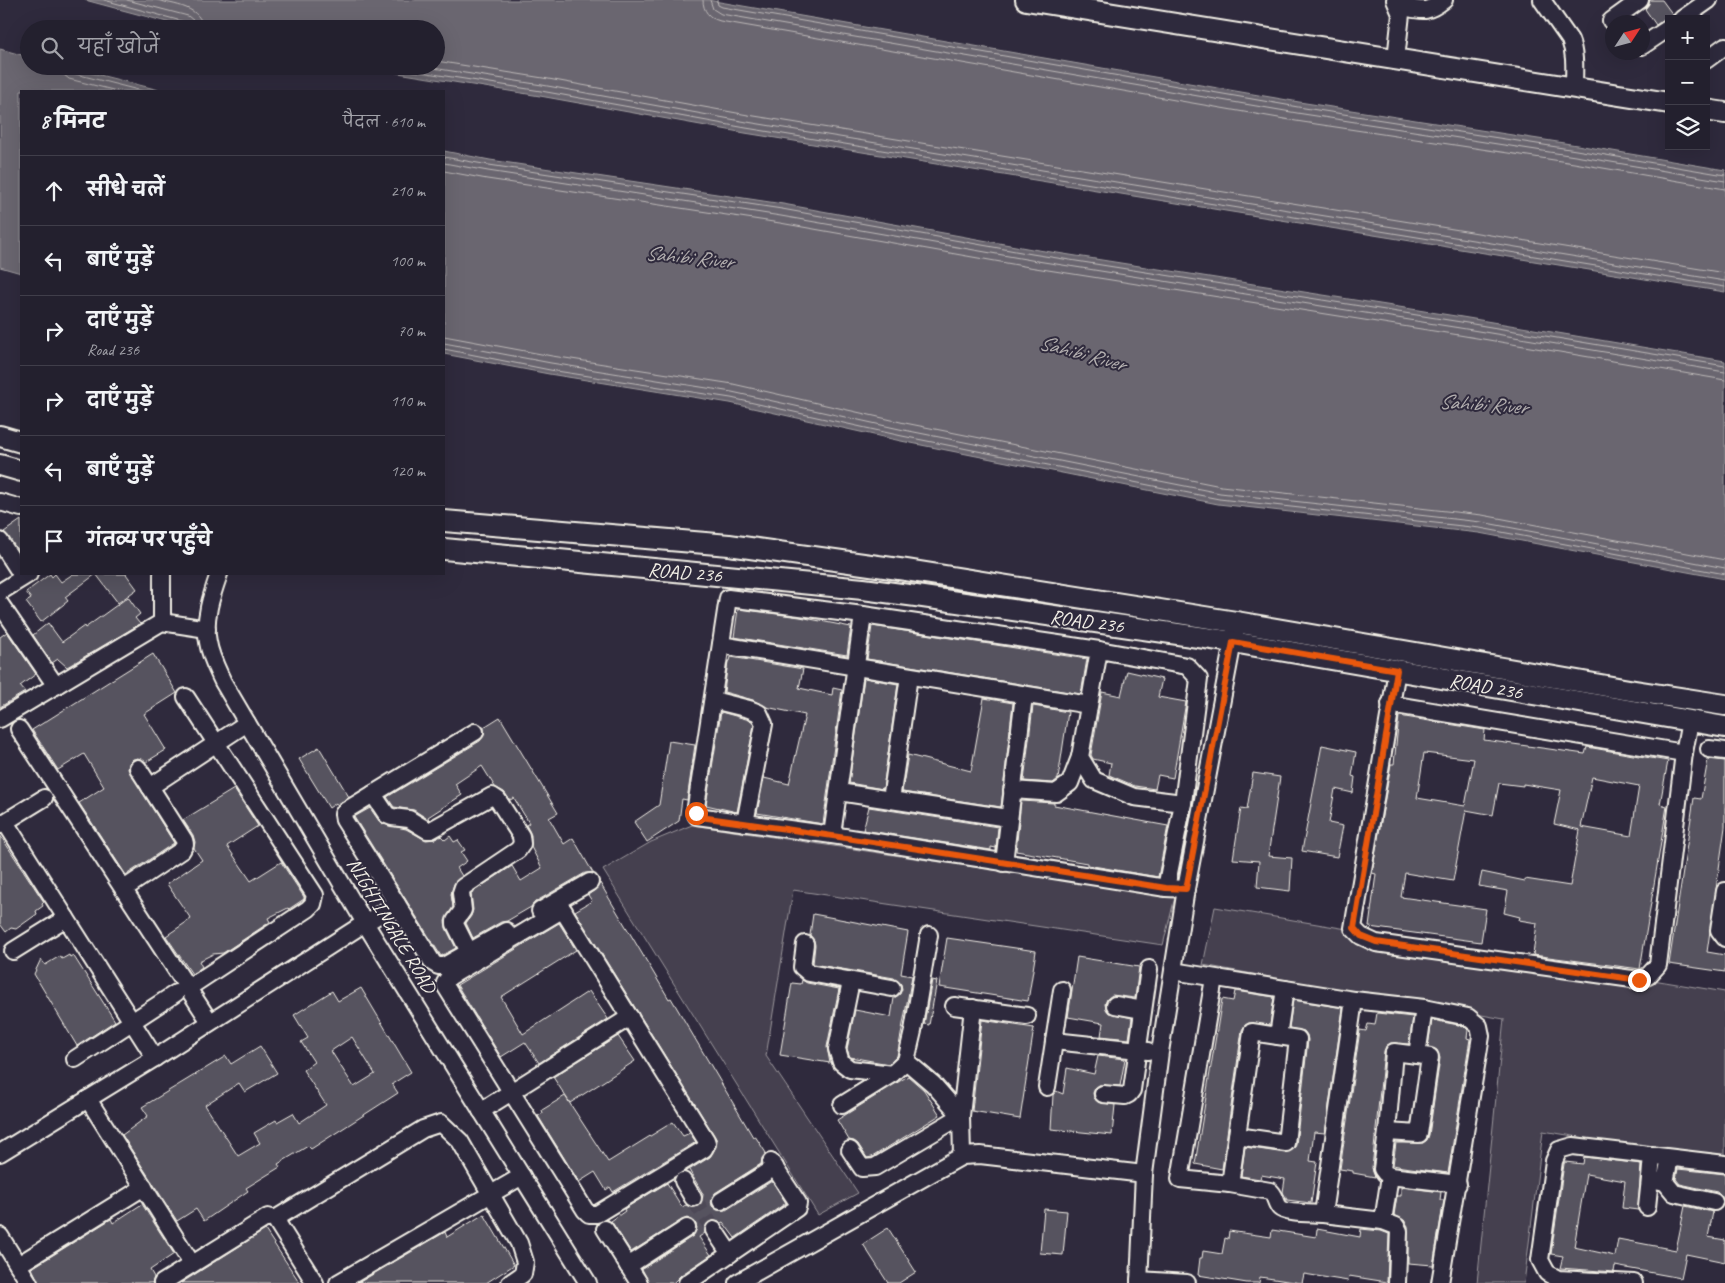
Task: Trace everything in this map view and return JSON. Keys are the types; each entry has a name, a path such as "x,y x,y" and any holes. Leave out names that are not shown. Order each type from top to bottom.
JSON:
{"street":[{"path":"1026,0 1665,102"},
{"path":"1397,3 1424,11 1430,10 1444,0"},
{"path":"1542,0 1573,47 1574,88"},
{"path":"1619,15 1640,0"},
{"path":"1688,15 1709,0"},
{"path":"1396,59 1401,14 1397,3"},
{"path":"1650,41 1665,31"},
{"path":"1710,57 1725,46"},
{"path":"1710,111 1725,113"},
{"path":"0,436 20,442"},
{"path":"0,465 20,471"},
{"path":"0,502 20,508"},
{"path":"445,521 729,545 1044,591 1725,705"},
{"path":"0,541 20,568"},
{"name":"ROAD 236","path":"445,549 872,590 1233,642 1725,727"},
{"path":"162,575 162,622"},
{"name":"NIGHTINGALE ROAD","path":"218,575 212,593 207,629 208,642 223,682 365,923 588,1283"},
{"path":"0,592 26,576"},
{"path":"1166,888 1183,803 1199,679 1187,666 1100,650 863,615 728,598 696,814 700,817 832,835 1166,888 1186,889"},
{"path":"0,604 56,686"},
{"path":"832,835 863,615"},
{"path":"0,719 162,622 207,629"},
{"path":"1187,1283 1139,1281 1144,1174 1160,1052 1186,889 1236,622"},
{"path":"721,645 1089,704"},
{"path":"1012,790 1056,793 1070,783 1080,758 1100,650"},
{"path":"1397,670 1354,928 1361,936 1376,942 1639,980 1648,976 1658,965 1684,753 1690,721"},
{"path":"891,800 909,676"},
{"path":"1004,863 1024,695"},
{"path":"75,1059 313,904 315,895 186,697"},
{"path":"713,700 759,713 764,724 745,823"},
{"path":"1390,704 1684,753"},
{"path":"150,787 247,723"},
{"path":"19,729 124,889 182,990 210,1022"},
{"path":"475,732 343,814 344,820 433,963 438,966 444,966 590,882"},
{"path":"1080,758 1094,780 1134,797 1183,803"},
{"path":"124,889 185,847 184,840 138,768"},
{"path":"839,792 1008,818"},
{"path":"373,794 387,815 407,818 427,830 431,830 492,796 498,800 516,829 522,840 518,850 463,887 461,893 463,910 454,924 469,952"},
{"path":"44,798 2,824 66,918 155,1058"},
{"path":"1725,891 1719,930 1725,938"},
{"path":"0,1153 155,1058 397,904"},
{"path":"564,912 630,1017 707,1143 704,1149 597,1214 588,1214 445,983 449,977 556,913 564,912"},
{"path":"13,951 66,918"},
{"path":"842,1105 892,1074 906,1061 913,1031 929,934"},
{"path":"805,944 802,967 808,973 892,988"},
{"path":"1103,1094 1125,1096 1132,1090 1149,969"},
{"path":"1173,971 1354,1000 1424,1008 1468,1017 1479,1026 1481,1036 1458,1184 1440,1283"},
{"path":"1214,978 1180,1179 1230,1184 1270,1191 1273,1193 1279,1207 1285,1211 1383,1221 1396,1226 1400,1234 1397,1283"},
{"path":"850,981 837,1050 840,1062 850,1069 892,1074"},
{"path":"1278,1036 1285,989"},
{"path":"1047,1087 1062,990"},
{"path":"1323,1214 1354,1000"},
{"path":"1115,1004 1143,1010"},
{"path":"954,1006 1027,1016"},
{"path":"962,1156 960,1116 973,1008"},
{"path":"1416,1054 1424,1008"},
{"path":"481,1111 630,1017"},
{"path":"1230,1184 1252,1032 1298,1039 1286,1143 1238,1136"},
{"path":"1054,1041 1160,1052"},
{"path":"1388,1132 1418,1134 1430,1057 1394,1052 1388,1132 1382,1169 1390,1176 1458,1184"},
{"path":"906,1061 933,1084 960,1116"},
{"path":"88,1099 192,1264"},
{"path":"850,1150 862,1168 876,1167 960,1116"},
{"path":"275,1220 423,1129 441,1123 460,1141 518,1243 525,1262 523,1274 510,1283"},
{"path":"1634,1283 1558,1278 1547,1273 1540,1260 1554,1161 1559,1150 1573,1146 1725,1164"},
{"path":"737,1283 962,1156 980,1155 1144,1174"},
{"path":"1652,1155 1657,1180 1674,1193 1714,1202"},
{"path":"1647,1207 1657,1180 1670,1158"},
{"path":"687,1283 797,1208 798,1203 773,1164 721,1201"},
{"path":"338,1283 522,1176"},
{"path":"1383,1221 1390,1176"},
{"path":"683,1181 693,1198"},
{"path":"18,1264 144,1187"},
{"path":"162,1283 264,1218 272,1217 315,1283"},
{"path":"628,1266 687,1228"},
{"path":"605,1229 639,1283"},
{"path":"714,1230 730,1254"},
{"path":"0,1236 30,1283"}],"shaded area":[{"path":"692,825 1175,897 1163,945 793,890 766,1056 858,1193 818,1215 603,870 651,842"},
{"path":"1215,907 1725,992 1725,1161 1543,1131 1524,1283 1477,1283 1504,1019 1203,965"}],"water":[{"path":"85,0 708,0 1299,102 1725,170 1725,292 745,133 410,75 445,75 445,20 159,20"},
{"path":"0,49 20,55 20,75 100,75 159,90 20,90 20,273 0,267"},
{"name":"Sahibi River","path":"445,151 490,160 783,204 1032,249 1725,361 1725,579 1479,533 1218,504 901,441 730,403 549,374 445,354"}],"building":[{"path":"1650,0 1662,0 1673,15 1665,15 1665,19 1656,25 1645,9"},
{"path":"20,521 20,555 4,532"},
{"path":"49,575 52,577 56,575 61,582 72,575 95,575 65,597 68,601 41,622 26,602 31,599 26,592"},
{"path":"97,575 127,575 137,589 118,603"},
{"path":"128,597 140,614 135,618 140,624 67,667 58,659 52,663 33,635 48,623 62,642"},
{"path":"738,609 800,617 851,627 847,655 734,637"},
{"path":"872,626 1087,659 1081,694 867,659"},
{"path":"7,632 36,674 20,686 25,692 0,707 0,637"},
{"path":"153,654 177,693 144,714 166,750 146,762 138,758 133,759 129,763 128,769 174,843 126,875 79,803 104,787 84,754 58,770 32,730"},
{"path":"731,657 803,669 799,688 832,695 833,688 842,690 823,824 757,813 764,778 789,784 805,715 766,707 753,700 724,692 728,661 730,661"},
{"path":"1127,671 1162,679 1158,697 1186,702 1173,778 1158,775 1155,789 1135,786 1109,775 1111,763 1093,759 1091,755 1102,692 1121,696"},
{"path":"864,678 898,684 883,789 849,783"},
{"path":"984,698 1013,703 1001,807 902,792 908,755 971,771"},
{"path":"1033,706 1068,712 1058,779 1053,783 1024,781"},
{"path":"721,712 752,721 754,725 737,812 706,805"},
{"path":"1399,716 1485,730 1484,740 1585,754 1587,747 1668,761 1660,804 1667,806 1640,969 1533,955 1537,923 1519,920 1520,917 1504,913 1508,891 1479,886 1482,872 1525,881 1525,879 1570,886 1580,830 1554,824 1561,790 1523,784 1523,786 1499,783 1493,815 1466,810 1453,881 1405,873 1401,897 1486,909 1481,942 1369,927 1376,874 1372,873 1391,764 1394,764","holes":["1424,753 1474,759 1465,806 1417,798","1592,777 1639,786 1631,836 1581,827"]},
{"path":"500,717 558,813 549,818 564,844 573,838 593,873 585,873 535,902 531,907 507,921 501,922 473,938 466,923 473,910 471,893 512,866 521,881 542,868 531,847 531,835 526,825 529,823 514,798 510,800 504,792 495,787 482,766 455,784 462,795 428,817 429,820 414,810 394,807 387,797 480,741 484,736 484,727"},
{"path":"669,741 695,745 687,800 682,799 679,821 647,842 634,822 659,805"},
{"path":"1322,745 1356,752 1352,776 1355,777 1353,793 1335,789 1329,823 1343,826 1337,857 1302,851"},
{"path":"319,747 349,797 329,808 299,759"},
{"path":"1708,759 1725,761 1725,827 1707,952 1725,955 1725,972 1669,964 1694,798 1701,799"},
{"path":"1253,773 1280,777 1268,856 1292,858 1290,891 1257,887 1259,861 1233,859 1241,808 1247,809"},
{"path":"234,789 258,826 227,846 251,881 281,862 304,899 289,909 268,918 270,922 223,953 213,954 199,961 202,967 192,974 166,936 191,919 167,884 202,860 194,848 193,835 183,820"},
{"path":"1021,801 1054,803 1054,805 1168,826 1158,877 1016,851"},
{"path":"869,807 998,827 996,848 991,847 991,850 863,830"},
{"path":"370,808 383,824 406,829 426,840 441,836 445,840 450,836 454,842 458,840 465,850 461,852 467,861 457,868 462,876 454,884 451,894 453,907 445,921 446,928 456,948 441,956 354,817"},
{"path":"0,835 44,902 43,906 36,911 37,914 16,929 11,928 6,932 0,924"},
{"path":"600,883 753,1137 755,1136 766,1153 762,1158 761,1164 715,1193 711,1201 712,1206 717,1210 726,1210 772,1181 786,1203 735,1238 723,1222 714,1220 708,1222 705,1226 705,1233 699,1237 711,1255 681,1275 673,1283 649,1283 642,1269 693,1236 697,1228 695,1222 687,1218 682,1220 631,1252 611,1221 625,1211 624,1209 667,1183 682,1207 686,1205 693,1208 698,1206 702,1202 703,1194 689,1170 710,1157 716,1147 717,1140 575,911 592,901 588,895"},
{"path":"813,914 908,932 901,974 912,976 897,1056 889,1064 850,1057 847,1049 855,1010 891,1017 894,998 900,994 901,984 894,978 813,964 815,945 810,935"},
{"path":"559,923 576,950 501,997 523,1034 589,991 608,1019 539,1063 525,1042 501,1057 457,985"},
{"path":"947,938 1036,951 1028,1001 939,987"},
{"path":"69,955 70,957 73,955 115,1021 77,1046 34,974 41,959 45,965 60,956 62,959"},
{"path":"1077,957 1139,967 1135,998 1112,995 1105,1004 1109,1013 1132,1018 1129,1039 1101,1036 1103,1023 1068,1017"},
{"path":"802,980 807,983 839,989 827,1047 830,1063 780,1055 792,983 801,984"},
{"path":"932,980 937,981 929,1025 924,1024"},
{"path":"361,988 411,1072 392,1084 398,1093 311,1149 308,1146 278,1164 280,1167 246,1188 248,1191 204,1221 196,1209 177,1221 122,1135 148,1116 142,1107 226,1056 231,1064 260,1046 277,1073 245,1092 239,1083 205,1105 238,1156 260,1143 254,1133 276,1120 277,1122 293,1113 299,1123 326,1105 303,1070 314,1062 301,1042 308,1038 294,1015 332,991 338,1001","holes":["352,1037 375,1074 354,1087 331,1051"]},
{"path":"1235,991 1274,997 1270,1025 1249,1023 1242,1030 1222,1169 1195,1164 1222,999 1233,1001"},
{"path":"1293,1000 1343,1008 1325,1133 1314,1132 1310,1161 1317,1162 1311,1203 1287,1200 1283,1192 1285,1179 1261,1175 1260,1179 1241,1176 1245,1147 1285,1153 1294,1149 1296,1145 1308,1040 1304,1031 1289,1028"},
{"path":"1377,1013 1413,1017 1409,1044 1391,1043 1386,1046 1384,1051 1372,1168 1375,1177 1340,1169 1360,1030 1366,1031 1368,1024 1375,1025"},
{"path":"982,1020 1034,1028 1020,1119 972,1111"},
{"path":"1432,1020 1464,1026 1468,1030 1467,1038 1470,1039 1448,1173 1393,1165 1396,1143 1423,1143 1429,1135 1440,1058 1437,1050 1428,1047"},
{"path":"618,1036 635,1061 570,1103 553,1077"},
{"path":"1098,1056 1125,1059 1120,1086 1099,1085 1093,1093 1094,1098 1098,1102 1115,1105 1112,1135 1051,1129 1053,1095 1056,1091 1063,1094 1067,1068 1094,1074"},
{"path":"908,1076 924,1090 940,1115 872,1157 867,1158 858,1144 849,1140 837,1120"},
{"path":"565,1096 608,1162 673,1122 683,1136 690,1133 696,1142 613,1192 610,1187 606,1190 595,1172 579,1182 538,1116 543,1113 542,1110"},
{"path":"1584,1157 1641,1164 1638,1210 1622,1208 1625,1181 1586,1174 1574,1247 1615,1256 1618,1239 1676,1250 1685,1206 1713,1212 1708,1237 1725,1240 1725,1262 1686,1254 1681,1278 1615,1266 1614,1272 1560,1268 1563,1256 1551,1254 1564,1164 1565,1162 1583,1164"},
{"path":"1678,1169 1725,1174 1725,1202 1717,1192 1680,1184 1676,1179"},
{"path":"1401,1187 1441,1192 1440,1200 1444,1200 1433,1265 1408,1263 1408,1226 1404,1220 1394,1215 1397,1196 1401,1196"},
{"path":"142,1204 174,1254 150,1270 154,1277 152,1283 39,1283 32,1268 111,1219 113,1223"},
{"path":"1044,1209 1067,1211 1063,1255 1040,1253"},
{"path":"484,1214 514,1265 486,1283 358,1283 445,1232 447,1237"},
{"path":"888,1228 916,1272 899,1283 888,1283 863,1244"},
{"path":"1317,1229 1360,1237 1361,1229 1381,1231 1389,1234 1387,1282 1349,1276 1348,1281 1304,1274 1302,1283 1260,1277 1259,1283 1247,1283 1198,1275 1200,1258 1202,1258 1203,1251 1222,1254 1225,1238 1228,1239 1229,1231 1271,1237 1272,1230 1316,1237"},
{"path":"265,1230 300,1283 181,1283"}],"tunnel":[{"path":"693,1198 714,1230"}],"route":[{"path":"696,813 700,817 832,835 1166,888 1186,889 1233,642 1397,670 1354,928 1361,936 1376,942 1639,980"}]}
